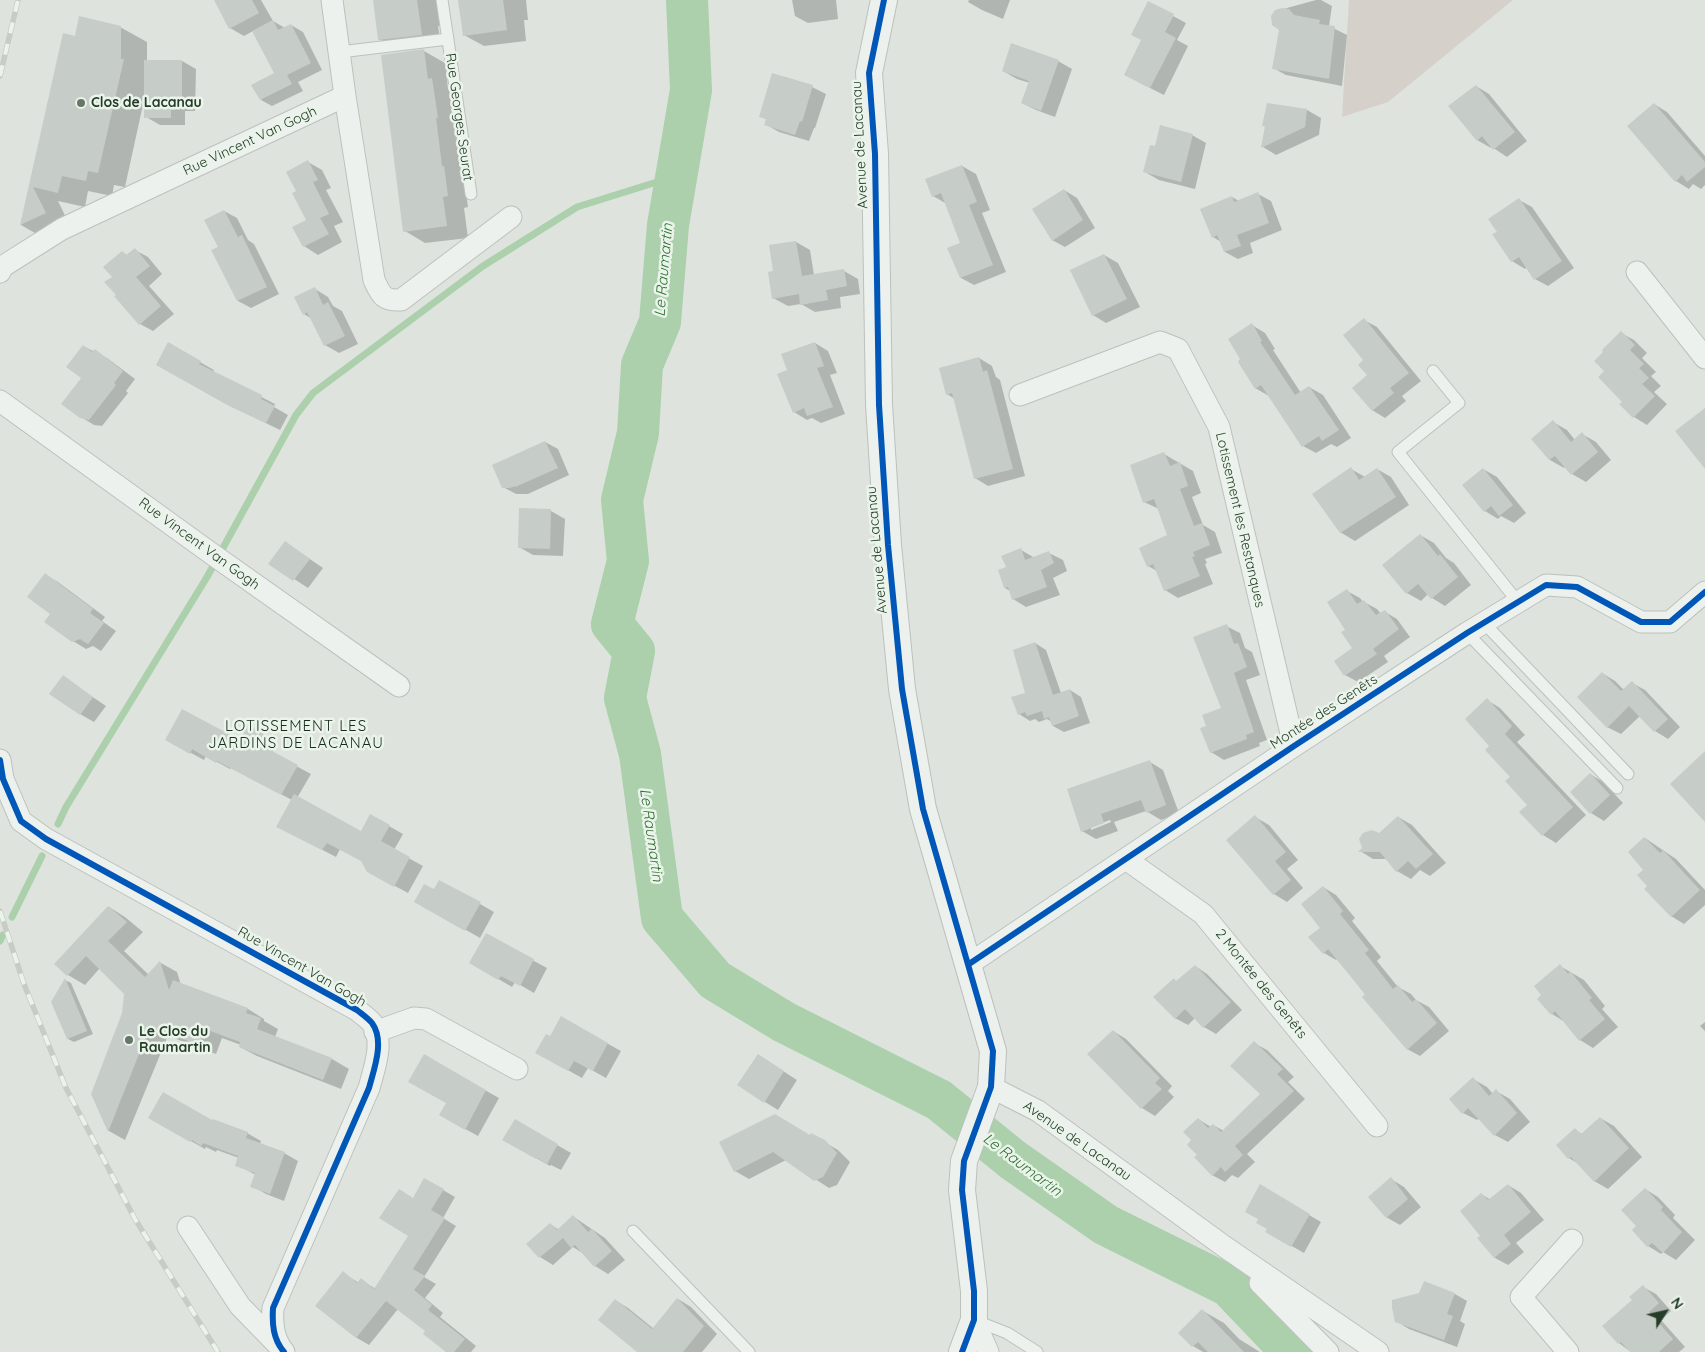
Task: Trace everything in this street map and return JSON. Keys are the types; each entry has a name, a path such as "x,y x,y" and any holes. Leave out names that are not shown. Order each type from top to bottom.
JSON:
{"street":[{"path":"332,0 374,280 380,294 390,301 401,300 511,217"},
{"name":"Avenue de Lacanau","path":"884,0 869,73 875,154 879,405 888,544 902,689 923,809 993,1051 991,1086 1038,1110 1225,1247 1378,1352"},
{"name":"Rue Vincent Van Gogh","path":"0,272 2,267 62,229 345,96"},
{"path":"1636,272 1705,358"},
{"name":"Lotissement les Restanques","path":"1020,395 1160,342 1178,349 1219,427 1294,746"},
{"name":"Rue Vincent Van Gogh","path":"0,401 399,686"},
{"name":"Montée des Genêts","path":"969,964 1127,860 1294,746 1475,628 1546,585 1577,587 1641,622 1670,622 1691,606 1705,592"},
{"name":"Rue Vincent Van Gogh","path":"0,760 4,779 21,821 46,839 357,1010 372,1023 375,1032"},
{"name":"2 Montée des Genêts","path":"1127,860 1203,914 1377,1126"},
{"path":"282,1350 272,1325 273,1308 368,1088 376,1065 378,1040 375,1032 414,1018 426,1019 518,1069"},
{"path":"962,1352 974,1320 974,1291 962,1190 964,1161 991,1086"},
{"path":"188,1227 240,1306 282,1350"},
{"path":"1568,1352 1521,1297 1572,1240"},
{"name":"Avenue de Lacanau","path":"1225,1247 1328,1352"},
{"path":"974,1320 988,1352"}],"lane":[{"name":"Rue Georges Seurat","path":"442,0 471,194"},
{"name":"Rue Georges Seurat","path":"340,52 448,40"},
{"path":"1433,371 1459,403 1398,452 1518,602"},
{"path":"1475,628 1628,774"},
{"path":"1475,628 1617,788"},
{"path":"633,1231 749,1352"},
{"path":"974,1320 1007,1333 1037,1352"}],"shaded area":[{"path":"1349,0 1513,0 1388,102 1342,117"}],"building":[{"path":"214,0 252,0 259,13 229,29"},
{"path":"373,0 417,0 422,35 378,40"},
{"path":"458,0 503,0 507,30 463,36"},
{"path":"1148,1 1174,14 1165,32 1176,38 1150,88 1124,75 1141,40 1131,35"},
{"path":"1289,9 1294,15 1320,20 1319,24 1335,26 1329,79 1272,69 1279,30 1272,25 1271,16 1275,10"},
{"name":"Clos de Lacanau","path":"79,16 121,26 121,59 124,59 98,173 88,171 86,181 62,176 58,193 33,187 46,213 20,225 63,33 75,36"},
{"path":"273,20 278,30 291,24 311,63 287,75 292,84 260,100 251,85 274,73 252,31"},
{"path":"1011,43 1059,60 1041,111 1021,103 1029,81 1002,71"},
{"path":"424,49 428,79 432,78 438,118 436,118 442,166 444,166 448,196 443,197 447,226 403,232 381,55"},
{"path":"144,60 182,60 182,104 171,103 171,118 144,118"},
{"path":"772,73 813,85 802,122 800,121 795,135 764,125 766,119 759,117"},
{"path":"1476,85 1515,132 1493,150 1482,136 1477,141 1448,106"},
{"path":"1267,103 1307,109 1305,127 1261,148 1265,126 1262,126"},
{"path":"1654,103 1705,162 1705,167 1687,182 1682,175 1675,182 1627,126"},
{"path":"1160,125 1193,134 1181,182 1143,172 1150,145 1155,146"},
{"path":"308,160 318,180 313,182 329,214 320,218 329,234 303,247 292,227 306,220 292,193 296,191 286,172"},
{"path":"962,165 977,202 969,205 993,265 960,278 947,248 960,243 941,193 932,197 925,179"},
{"path":"1064,189 1083,220 1052,241 1032,209"},
{"path":"1258,192 1269,223 1237,235 1241,246 1224,252 1217,235 1212,238 1200,209 1232,196 1234,202"},
{"path":"1519,198 1562,261 1534,280 1519,257 1511,262 1492,234 1497,232 1488,219"},
{"path":"224,210 238,237 242,235 267,287 237,301 211,250 218,247 204,220"},
{"path":"796,241 802,276 844,269 847,286 826,290 828,300 800,305 799,294 772,299 768,272 773,271 769,245"},
{"path":"135,248 150,266 136,277 161,306 139,325 104,282 112,277 103,267 122,251 126,255"},
{"path":"1104,254 1127,299 1092,316 1070,270"},
{"path":"315,287 323,305 328,302 345,336 324,346 307,312 303,315 294,297"},
{"path":"1364,318 1409,373 1390,388 1394,393 1372,411 1352,388 1367,375 1358,365 1363,360 1343,335"},
{"path":"1252,323 1262,341 1260,342 1295,395 1309,386 1339,430 1322,441 1319,436 1302,447 1261,385 1255,389 1238,362 1240,359 1228,339"},
{"path":"1621,331 1635,345 1630,350 1644,364 1639,368 1649,378 1642,384 1655,396 1633,418 1619,404 1622,402 1598,377 1604,371 1594,361"},
{"path":"168,342 201,361 199,364 262,395 261,399 275,406 266,423 229,406 156,365"},
{"path":"815,342 824,366 817,368 833,407 807,416 804,408 793,413 777,374 787,370 781,354"},
{"path":"83,345 92,352 95,349 123,371 114,383 116,385 89,420 80,418 61,404 81,378 66,367"},
{"path":"979,357 983,372 987,370 1013,469 974,479 952,393 946,395 939,368"},
{"path":"1705,408 1705,469 1675,431"},
{"path":"1553,420 1571,442 1582,432 1598,452 1571,475 1555,456 1549,460 1531,439"},
{"path":"545,441 558,468 515,487 502,488 492,465"},
{"path":"1164,452 1170,466 1180,462 1188,486 1180,489 1194,526 1202,523 1210,545 1193,552 1195,556 1192,557 1200,576 1164,591 1153,564 1147,567 1139,548 1167,535 1154,499 1143,503 1130,465"},
{"path":"1351,467 1359,480 1377,468 1396,497 1340,533 1312,494"},
{"path":"1483,468 1513,505 1499,516 1491,506 1484,512 1462,485"},
{"path":"519,508 551,509 550,549 518,548"},
{"path":"1420,534 1438,556 1440,554 1458,577 1431,599 1418,584 1406,594 1382,565"},
{"path":"285,541 310,559 293,581 268,564"},
{"path":"1021,548 1025,560 1049,551 1054,563 1041,570 1047,587 1012,600 1008,587 1004,588 998,570 1006,567 1001,556"},
{"path":"45,573 93,609 90,613 104,623 88,644 80,639 72,642 44,622 50,614 27,597"},
{"path":"1347,589 1357,604 1364,600 1376,615 1385,610 1399,629 1373,649 1377,654 1344,676 1334,661 1352,648 1341,632 1345,630 1327,602"},
{"path":"1227,624 1234,644 1238,643 1247,667 1234,673 1254,732 1246,735 1247,739 1210,753 1200,728 1206,726 1202,715 1221,708 1193,637"},
{"path":"1035,642 1053,695 1070,689 1079,716 1052,726 1049,717 1044,719 1042,711 1027,716 1025,712 1018,715 1011,697 1025,693 1013,650"},
{"path":"1602,672 1621,691 1632,681 1668,719 1654,732 1629,706 1607,728 1577,697"},
{"path":"63,675 93,697 80,715 49,694"},
{"path":"1487,698 1512,726 1505,734 1573,807 1542,836 1519,812 1527,805 1505,781 1510,777 1485,750 1489,746 1465,719"},
{"path":"182,709 240,740 248,725 264,734 259,744 298,765 281,795 192,749 190,754 165,740"},
{"path":"1705,751 1705,822 1670,784"},
{"path":"1150,760 1166,805 1146,813 1141,800 1101,814 1104,823 1081,832 1067,789"},
{"path":"1590,773 1610,795 1590,814 1570,792"},
{"path":"294,794 361,831 370,814 390,825 381,841 410,857 394,887 367,872 361,861 327,843 322,850 276,827"},
{"path":"1255,815 1286,852 1275,861 1291,880 1273,895 1226,840"},
{"path":"1398,816 1433,854 1416,869 1408,861 1396,872 1380,852 1358,852 1362,848 1359,839 1363,833 1372,830 1379,833"},
{"path":"1644,837 1660,853 1663,850 1700,890 1671,917 1644,889 1647,886 1637,875 1643,870 1628,852"},
{"path":"439,880 481,902 465,931 414,902 424,884 434,889"},
{"path":"1323,886 1343,911 1340,914 1369,950 1365,953 1393,989 1398,985 1412,1002 1416,999 1437,1023 1407,1050 1362,997 1365,994 1328,949 1323,954 1308,937 1320,928 1301,904"},
{"path":"108,906 127,922 108,941 145,977 160,961 169,990 173,980 248,1008 246,1013 261,1018 257,1029 332,1058 323,1080 239,1047 240,1042 205,1029 199,1045 154,1028 153,1030 149,1029 108,1132 91,1094 122,1013 124,994 86,956 67,976 54,964"},
{"path":"486,933 534,959 520,986 501,976 498,980 469,963"},
{"path":"1560,964 1568,974 1570,971 1592,998 1589,1000 1605,1019 1579,1041 1555,1011 1551,1015 1537,999 1541,995 1534,986"},
{"path":"1195,965 1231,1002 1203,1028 1185,1009 1175,1019 1153,997 1174,978 1176,981"},
{"path":"65,978 87,1031 67,1039 51,1002"},
{"path":"561,1016 608,1043 593,1071 574,1061 568,1071 535,1053 546,1034 550,1036"},
{"path":"1113,1030 1160,1078 1155,1083 1162,1089 1141,1109 1087,1054"},
{"path":"1254,1041 1283,1069 1277,1074 1294,1091 1235,1146 1243,1155 1225,1172 1221,1167 1212,1176 1194,1157 1197,1155 1187,1145 1191,1140 1183,1132 1198,1118 1208,1128 1213,1124 1221,1132 1260,1094 1230,1066"},
{"path":"424,1054 486,1090 465,1130 439,1115 446,1103 408,1082"},
{"path":"758,1054 784,1071 764,1103 737,1085"},
{"path":"1473,1077 1489,1096 1496,1089 1517,1113 1494,1136 1468,1108 1462,1114 1449,1099"},
{"path":"163,1092 212,1120 248,1132 246,1138 285,1152 270,1194 250,1187 255,1173 235,1166 238,1156 203,1143 201,1146 192,1140 190,1142 148,1118"},
{"path":"775,1114 810,1135 811,1133 825,1140 837,1153 823,1177 814,1181 773,1152 734,1172 719,1142"},
{"path":"1600,1117 1629,1148 1594,1182 1571,1157 1568,1159 1556,1145 1575,1128 1581,1134"},
{"path":"515,1119 558,1144 547,1164 502,1140"},
{"path":"1391,1177 1408,1199 1386,1218 1368,1197"},
{"path":"424,1178 444,1189 431,1210 445,1218 413,1269 425,1276 414,1290 432,1305 428,1310 465,1339 454,1352 446,1352 423,1334 425,1331 386,1301 356,1338 315,1306 343,1271 357,1283 361,1278 374,1289 408,1236 379,1218 399,1189 413,1198"},
{"path":"1260,1184 1310,1214 1291,1247 1265,1232 1267,1229 1256,1223 1258,1219 1245,1212"},
{"path":"1508,1184 1531,1212 1504,1235 1511,1244 1494,1258 1477,1238 1480,1236 1460,1211 1481,1193 1488,1200"},
{"path":"1645,1188 1663,1207 1661,1210 1682,1232 1663,1253 1652,1243 1647,1247 1632,1230 1636,1226 1621,1210"},
{"path":"573,1215 588,1232 592,1229 612,1251 594,1267 575,1245 571,1248 563,1238 539,1258 526,1244 550,1223 557,1230"},
{"path":"1424,1281 1455,1293 1447,1314 1453,1316 1444,1340 1395,1322 1392,1300 1419,1293"},
{"path":"1643,1285 1659,1303 1649,1312 1673,1339 1659,1352 1630,1352 1621,1342 1618,1344 1602,1326 1632,1300 1629,1297"},
{"path":"677,1298 704,1326 683,1352 637,1352 598,1320 615,1299 652,1329"},
{"path":"1202,1309 1244,1352 1208,1352 1198,1342 1192,1347 1178,1333"}],"waterway":[{"name":"Le Raumartin","path":"687,0 691,90 668,225 660,322 642,365 638,433 622,500 628,561 612,624 634,651 625,698 640,754 662,918 715,980 784,1022 939,1100 1013,1160 1106,1225 1229,1286 1292,1352"},
{"path":"58,824 66,807 207,577 296,415 313,393 483,266 577,207 676,176"},
{"path":"12,917 42,856"},
{"path":"0,941 3,935"}],"railway":[{"path":"0,76 18,0"},
{"path":"0,911 24,984 66,1088 135,1219 218,1352"}],"cycle path":[{"path":"884,0 869,73 875,154 879,405 888,545 902,689 923,809 993,1051 991,1087 964,1161 962,1190 974,1291 974,1320 962,1352"},
{"path":"969,964 1294,746 1467,633 1546,585 1577,587 1641,622 1670,622 1705,592"},
{"path":"0,760 3,779 21,821 46,839 357,1010 372,1023 376,1030 378,1038 376,1064 369,1088 273,1308 274,1331 284,1352"}],"place":[{"name":"Clos de Lacanau","path":"81,103"},
{"name":"Le Clos du Raumartin","path":"129,1040"}],"district":[{"name":"LOTISSEMENT LES JARDINS DE LACANAU","path":"296,734"}]}
